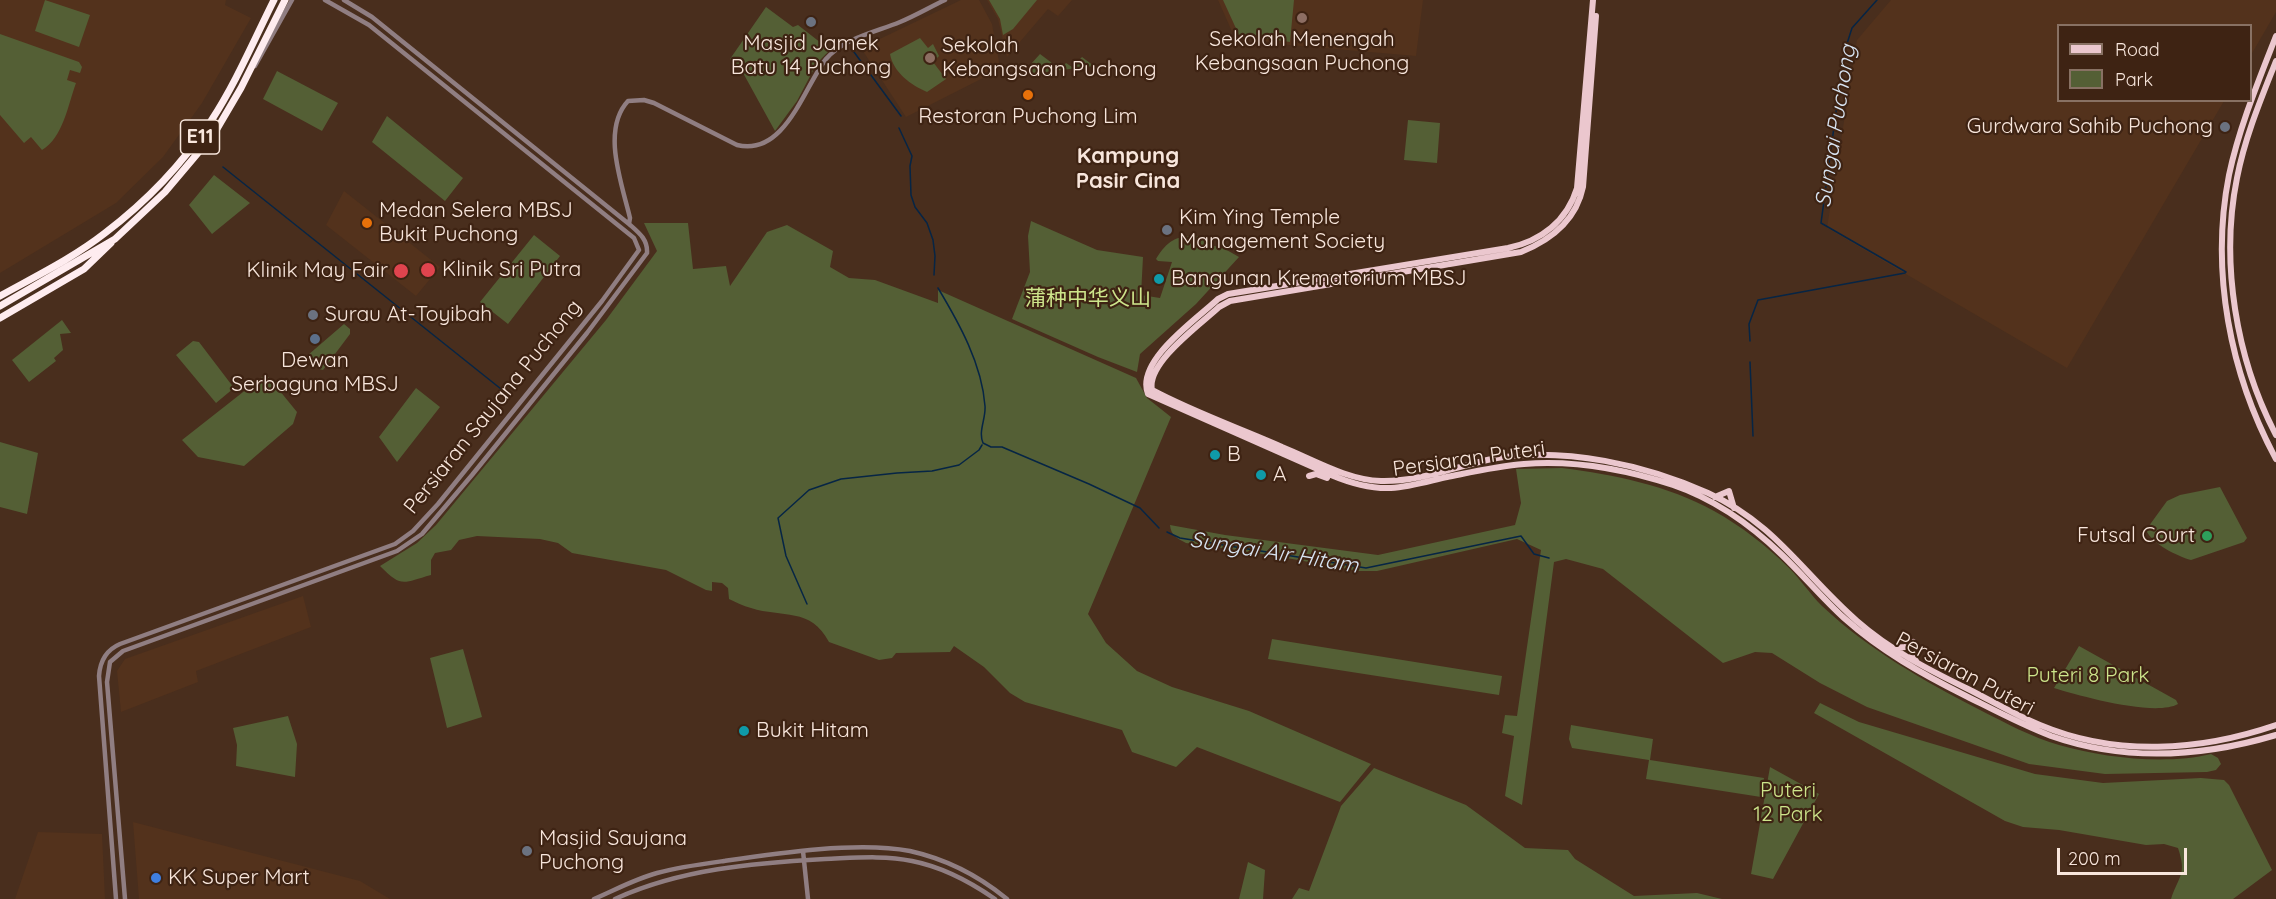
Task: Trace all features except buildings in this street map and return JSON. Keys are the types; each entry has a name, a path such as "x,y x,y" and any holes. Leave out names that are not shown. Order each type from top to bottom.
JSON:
{"highway":[{"name":"E11","path":"0,296 56,265 104,234 140,204 166,177 198,140 224,100 274,0"},
{"name":"E11","path":"0,306 115,239 165,192 214,134 241,88 285,0"},
{"path":"0,318 74,276 104,252 115,239"},
{"path":"0,323 54,286"}],"main road":[{"path":"1591,50 1595,0"},
{"path":"2252,100 2276,37"},
{"name":"Persiaran Puteri","path":"1591,50 1577,188 1574,200 1566,213 1548,232 1528,242 1508,248 1228,294 1218,299 1160,352 1144,384 1148,394 1345,481 1362,485 1392,488 1502,467 1549,463 1598,468 1640,476 1725,502 1773,535 1842,607 1869,631 1917,663 2038,724 2102,743 2141,747 2214,742 2276,725"},
{"name":"Persiaran Puteri","path":"1591,50 1582,192 1572,214 1549,238 1521,252 1230,300 1219,307 1161,360 1151,386 1156,392 1355,477 1395,480 1497,458 1556,455 1652,472 1682,482 1715,500 1775,548 1823,599 1885,651 1931,679 2047,734 2106,750 2138,754 2177,754 2236,746 2276,735"},
{"path":"2276,61 2250,129 2241,160 2234,192 2231,233 2231,266 2240,336 2254,385 2276,435"},
{"path":"2251,102 2233,159 2226,199 2223,272 2230,338 2251,406 2275,457"},
{"path":"1309,476 1316,474 1333,480 1345,481"},
{"path":"1715,500 1729,491 1734,508"},
{"path":"1725,502 1735,517"},
{"path":"1894,648 1913,642 1912,655 1917,663"}],"street":[{"path":"241,88 266,49 292,0"},
{"name":"Persiaran Saujana Puchong","path":"116,899 99,676 100,667 108,652 120,644 395,544 404,538 425,519 469,466 602,301 639,250 637,242 629,234 369,25 325,0"},
{"name":"Persiaran Saujana Puchong","path":"125,899 107,682 110,662 123,651 397,551 422,534 587,333 645,257 646,242 629,224 372,17 344,0"},
{"path":"629,224 630,218 617,167 615,138 618,114 628,101 644,100 654,104 737,145 759,144 770,139 783,126 794,112 820,67 838,48 945,0"},
{"path":"594,899 638,879 668,870 802,851 874,848 912,852 954,866 981,880 1007,899"},
{"path":"802,851 808,899"},
{"path":"615,899 654,883 680,876 804,860 883,858 909,860 948,871 995,899"}],"shaded area":[{"path":"0,0 226,0 225,5 251,18 202,103 163,157 116,203 0,273"},
{"name":"Sekolah Kebangsaan Puchong","path":"961,0 979,0 992,24 1000,67 906,117 861,48"},
{"path":"987,0 1072,0 1058,16 1048,9 1007,57 998,19"},
{"name":"Sekolah Menengah Kebangsaan Puchong","path":"1218,0 1423,0 1416,56 1289,45 1234,36"},
{"path":"1891,0 2276,0 2276,12 2252,53 2252,24 2057,24 2057,102 2223,102 2067,368 1827,228 1857,40"},
{"path":"344,191 440,267 416,296 326,225"},
{"path":"303,596 311,627 196,671 198,682 121,712 117,671 125,659"},
{"path":"133,822 360,881 390,899 139,899"},
{"path":"38,832 102,834 105,899 15,899"}],"green space":[{"path":"45,0 90,15 79,47 35,31"},
{"path":"989,0 1037,0 1013,29 1003,35 1000,19"},
{"path":"1223,0 1294,0 1290,42 1239,35"},
{"path":"766,7 793,27 798,25 830,50 817,63 797,101 775,131 742,71 730,59"},
{"path":"0,34 79,62 82,67 80,73 70,70 67,80 76,83 67,111 55,138 42,150 31,137 24,143 0,115"},
{"path":"920,38 928,48 933,44 939,56 933,62 946,79 927,92 915,86 899,72 890,54"},
{"path":"1040,54 1060,69 1066,63 1072,67 1082,57 1094,66 1021,75"},
{"path":"277,71 338,103 322,131 263,99"},
{"path":"387,116 463,178 445,201 372,142"},
{"path":"1408,120 1440,123 1437,163 1404,160"},
{"path":"214,175 250,203 212,234 189,205"},
{"name":"蒲种中华义山","path":"1031,221 1097,250 1143,257 1141,295 1160,298 1172,262 1156,259 1171,241 1190,236 1207,237 1208,244 1225,249 1239,257 1196,304 1140,354 1137,372 1012,319 1030,272 1028,236"},
{"path":"644,223 688,223 693,269 726,266 730,286 767,232 787,225 833,251 830,267 849,278 875,280 938,303 938,290 1136,378 1147,398 1171,417 1088,614 1106,643 1137,671 1172,687 1249,711 1371,764 1340,802 1197,747 1176,767 1132,752 1122,730 1025,702 1010,693 984,667 954,646 950,652 896,653 892,658 879,660 829,642 814,623 805,618 751,608 729,599 728,588 722,583 712,582 712,591 706,590 666,570 572,553 558,543 540,539 477,536 459,540 451,550 435,553 431,560 431,575 403,582 393,578 380,566 417,543 436,525 606,320 657,251"},
{"path":"534,235 560,256 508,324 480,302"},
{"path":"62,320 71,333 60,334 63,350 54,358 56,361 29,382 12,360"},
{"path":"344,324 350,329 350,334 323,370 319,369 308,355"},
{"path":"193,341 199,342 234,388 216,403 176,355"},
{"path":"266,374 297,412 293,424 244,466 198,457 182,440"},
{"path":"416,388 440,407 397,462 379,437"},
{"path":"0,442 38,453 27,514 0,507"},
{"path":"1562,468 1640,482 1678,494 1714,511 1744,530 1772,552 1822,606 1878,651 1938,688 2029,734 2059,745 2095,753 2155,759 2211,754 2218,758 2221,764 2216,770 2207,772 2105,774 2029,764 1867,707 1820,683 1772,653 1755,652 1723,663 1603,569 1566,559 1554,562 1522,805 1505,796 1514,736 1502,733 1505,715 1517,716 1541,550 1517,539 1377,571 1359,571 1186,543 1173,534 1170,525 1225,535 1378,555 1515,525 1521,503 1516,469"},
{"path":"2220,487 2247,538 2244,542 2191,560 2166,549 2149,535 2146,530 2167,501 2180,495"},
{"path":"1272,639 1502,676 1499,695 1268,659"},
{"name":"Puteri 8 Park","path":"2079,646 2176,700 2178,704 2153,708 2136,707 2054,688"},
{"path":"463,649 482,717 447,728 430,658"},
{"path":"1820,703 1859,722 2035,774 2103,783 2201,778 2224,780 2229,785 2272,870 2233,899 2171,899 2182,870 2178,848 2164,844 2146,845 2059,830 2023,827 2005,821 1814,713"},
{"path":"288,716 297,744 295,777 236,766 237,745 233,728"},
{"path":"1571,725 1653,739 1650,760 1764,778 1761,797 1646,779 1649,760 1572,748 1569,739"},
{"name":"Puteri 12 Park","path":"1770,767 1819,794 1773,879 1751,874"},
{"path":"1374,768 1466,805 1525,848 1568,850 1575,859 1634,896 1697,893 1722,899 1292,899 1299,888 1309,891 1341,806"},
{"path":"1248,862 1265,870 1263,899 1239,899"}],"waterway":[{"name":"Sungai Puchong","path":"1750,341 1749,324 1758,300 1906,272 1821,223 1844,53 1852,28 1877,0"},
{"name":"Sungai Air Hitam","path":"854,52 901,116"},
{"name":"Sungai Air Hitam","path":"899,128 912,156 911,195 915,207 927,223 933,240 934,275"},
{"path":"223,167 501,389"},
{"name":"Sungai Air Hitam","path":"938,288 968,344 979,375 985,406 981,434 983,443 991,447 1002,447 1140,508 1159,528"},
{"name":"Sungai Puchong","path":"1750,362 1753,436"},
{"path":"807,604 786,556 778,518 809,490 841,479 932,471 959,465 979,450 982,445"},
{"name":"Sungai Air Hitam","path":"1167,532 1180,538 1366,568 1521,536 1534,554 1549,558"}],"place":[{"name":"Sekolah Menengah Kebangsaan Puchong","path":"1302,18"},
{"name":"Masjid Jamek Batu 14 Puchong","path":"811,22"},
{"name":"Sekolah Kebangsaan Puchong","path":"930,58"},
{"name":"Restoran Puchong Lim","path":"1028,95"},
{"name":"Gurdwara Sahib Puchong","path":"2225,127"},
{"name":"Medan Selera MBSJ Bukit Puchong","path":"367,223"},
{"name":"Kim Ying Temple Management Society","path":"1167,230"},
{"name":"Klinik Sri Putra","path":"428,270"},
{"name":"Klinik May Fair","path":"401,271"},
{"name":"Bangunan Krematorium MBSJ","path":"1159,279"},
{"name":"Surau At-Toyibah","path":"313,315"},
{"name":"Dewan Serbaguna MBSJ","path":"315,339"},
{"name":"B","path":"1215,455"},
{"name":"A","path":"1261,475"},
{"name":"Futsal Court","path":"2207,536"},
{"name":"Bukit Hitam","path":"744,731"},
{"name":"Masjid Saujana Puchong","path":"527,851"},
{"name":"KK Super Mart","path":"156,878"}],"district":[{"name":"Kampung Pasir Cina","path":"1128,168"}]}
